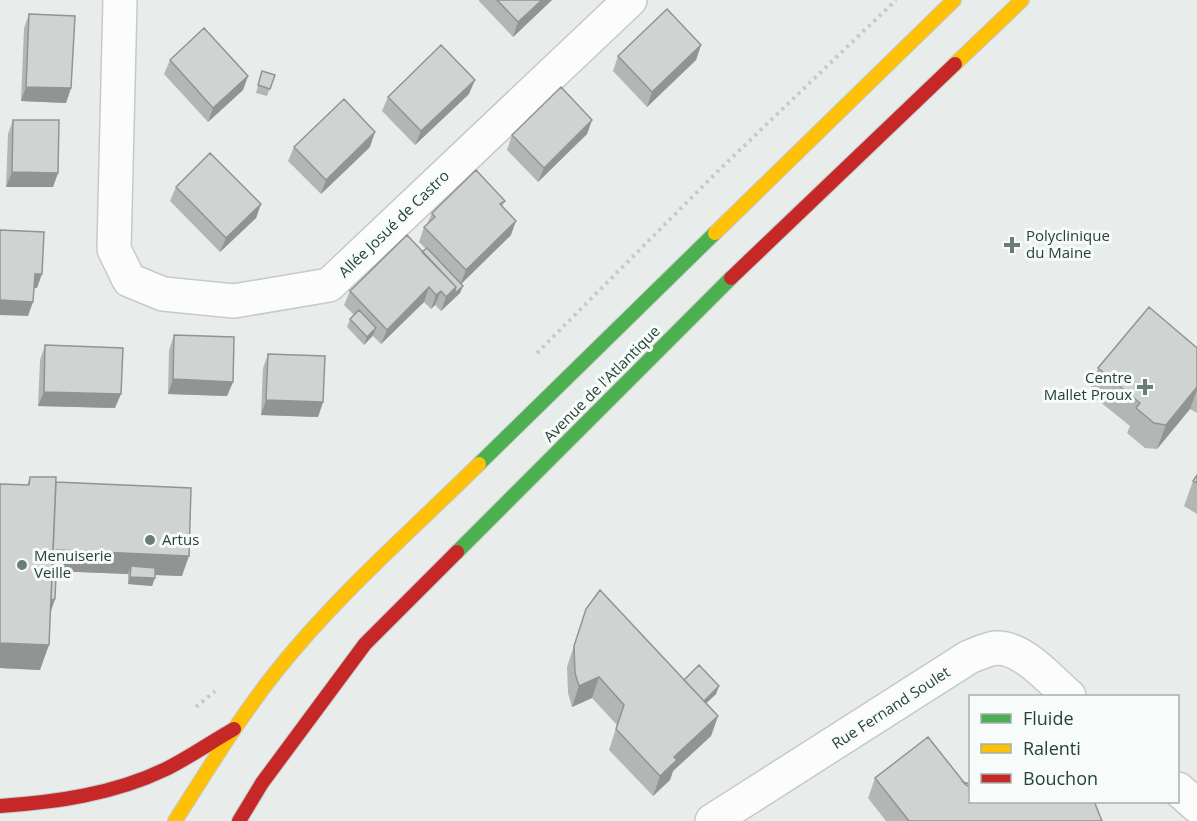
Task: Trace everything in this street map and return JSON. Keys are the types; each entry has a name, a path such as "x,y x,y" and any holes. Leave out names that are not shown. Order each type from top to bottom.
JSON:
{"main road":[{"name":"Avenue de l'Atlantique","path":"175,821 234,729 275,673 330,610 954,0"},
{"name":"Avenue de l'Atlantique","path":"239,821 262,783 365,645 717,292 1022,0"},
{"path":"0,806 69,800 122,787 166,768 234,729"}],"street":[{"name":"Allée Josué de Castro","path":"120,0 114,249 129,280 163,294 234,301 330,285 630,0"},
{"name":"Rue Fernand Soulet","path":"712,821 969,657 994,648 1009,650 1021,656 1068,695"},
{"path":"1179,790 1197,806"}],"building":[{"path":"497,0 542,0 518,22"},
{"path":"667,9 701,45 652,92 618,56"},
{"path":"29,14 75,16 71,88 26,87"},
{"path":"204,28 248,76 213,108 170,60"},
{"path":"441,45 475,80 421,131 388,97"},
{"path":"262,71 275,75 270,89 258,85"},
{"path":"561,87 592,120 544,168 512,135"},
{"path":"344,99 375,132 326,180 294,147"},
{"path":"13,120 59,120 58,173 12,172"},
{"path":"210,153 261,204 226,238 176,187"},
{"path":"476,170 505,201 500,204 516,221 466,270 424,227 435,217 432,213"},
{"path":"0,230 44,232 42,274 35,274 33,302 0,300"},
{"path":"407,235 456,287 446,297 441,291 436,295 429,287 387,330 350,291"},
{"path":"427,248 463,286 454,294 456,287 422,252"},
{"name":"Centre Mallet Proux","path":"1149,307 1197,348 1197,387 1166,425 1154,423 1136,408 1140,403 1098,368"},
{"path":"359,310 376,328 367,337 350,319"},
{"path":"174,335 234,337 233,382 173,379"},
{"path":"45,345 123,348 121,394 44,392"},
{"path":"268,354 325,356 323,402 266,400"},
{"name":"Menuiserie Veille","path":"30,477 56,477 49,645 0,643 0,484 29,485"},
{"path":"56,482 191,488 189,556 57,550 55,599 51,600"},
{"path":"131,566 155,568 155,578 130,577"},
{"path":"600,590 718,716 674,757 677,760 660,776 616,729 624,705 599,677 579,686 575,673 574,646 586,609"},
{"path":"699,665 719,686 704,701 684,680"},
{"path":"928,737 969,786 969,803 1095,803 1102,821 909,821 875,778"}],"traffic: fast":[{"path":"479,464 715,233"},
{"path":"457,552 731,278"}],"traffic: slow":[{"path":"715,233 954,0"},
{"path":"955,64 1022,0"},
{"path":"175,821 248,709 298,645 348,591 479,464"}],"traffic: jam":[{"path":"731,278 955,64"},
{"path":"239,821 262,783 365,644 457,552"},
{"path":"0,806 64,799 126,785 184,760 234,729"}],"place":[{"name":"Polyclinique du Maine","path":"1012,245"},
{"name":"Centre Mallet Proux","path":"1145,387"},
{"name":"Artus","path":"150,540"},
{"name":"Menuiserie Veille","path":"22,565"}]}
